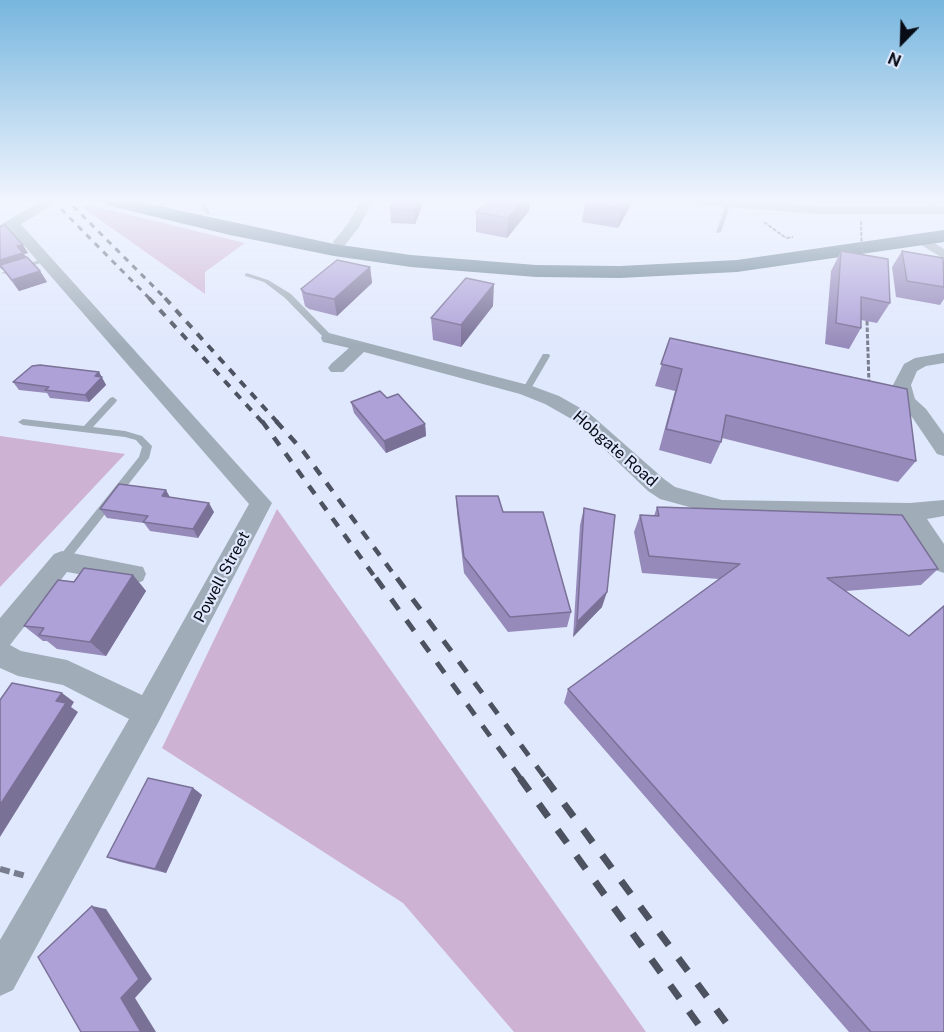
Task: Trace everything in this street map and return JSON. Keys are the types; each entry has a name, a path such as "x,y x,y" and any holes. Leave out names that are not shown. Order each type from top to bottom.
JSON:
{"main road":[{"path":"358,249 477,267 536,272 620,272 737,266 829,249"}],"street":[{"name":"Powell Street","path":"0,977 148,713 261,503 45,260 32,249"},
{"name":"Hobgate Road","path":"329,338 359,348 526,390 552,399 582,417 668,493 722,508 910,512 944,508"},
{"path":"337,368 359,348"},
{"path":"944,358 921,362 910,368 902,385 900,399 919,413 944,448"},
{"path":"910,512 944,562"},
{"path":"0,638 62,561 134,574"},
{"path":"0,654 18,663 67,673 148,713"}],"lane":[{"path":"4,273 45,260"},
{"path":"247,276 266,281 288,296 329,338"},
{"path":"526,390 546,356"},
{"path":"86,429 113,400"},
{"path":"23,422 133,436 144,442 147,451 144,458 62,561"}],"path":[{"path":"862,249 863,266"},
{"path":"867,321 869,384"}],"shaded area":[{"path":"142,249 237,249 205,272 205,294"},
{"path":"0,436 125,454 0,587"},
{"path":"277,509 646,1032 514,1032 403,903 162,748"}],"building":[{"path":"0,249 20,249 23,253 0,260"},
{"path":"841,251 888,259 890,303 861,297 861,328 836,323"},
{"path":"902,251 943,258 944,287 907,281"},
{"path":"27,257 40,271 12,280 0,265"},
{"path":"337,260 370,267 334,299 305,293 301,289"},
{"path":"466,278 494,284 461,325 431,318"},
{"path":"670,338 907,389 916,461 726,415 721,442 666,429 682,369 661,364"},
{"path":"32,366 99,372 95,376 102,377 85,395 45,390 49,387 13,382"},
{"path":"380,391 387,398 398,394 425,424 384,441 351,402"},
{"path":"119,484 166,490 162,496 209,503 193,529 143,522 148,516 100,509"},
{"path":"456,496 498,496 503,512 543,512 571,612 510,617 464,557"},
{"path":"657,507 902,515 938,569 827,578 909,636 944,606 944,1032 871,1032 568,689 740,564 649,556 640,515 659,516"},
{"path":"584,508 615,515 607,592 577,622"},
{"path":"84,568 133,575 90,642 39,635 44,628 24,626 58,580 74,582"},
{"path":"12,683 62,693 56,701 66,703 0,805 0,700"},
{"path":"148,778 193,788 155,869 107,857"},
{"path":"92,906 139,979 121,998 141,1032 81,1032 38,957"}],"railway":[{"path":"101,249 150,299"},
{"path":"116,249 165,298"},
{"path":"149,298 263,423"},
{"path":"165,298 278,423"},
{"path":"262,421 377,580"},
{"path":"276,421 303,451 398,580"},
{"path":"376,578 521,779"},
{"path":"397,578 546,779"},
{"path":"520,778 704,1032"},
{"path":"545,778 733,1032"}]}
